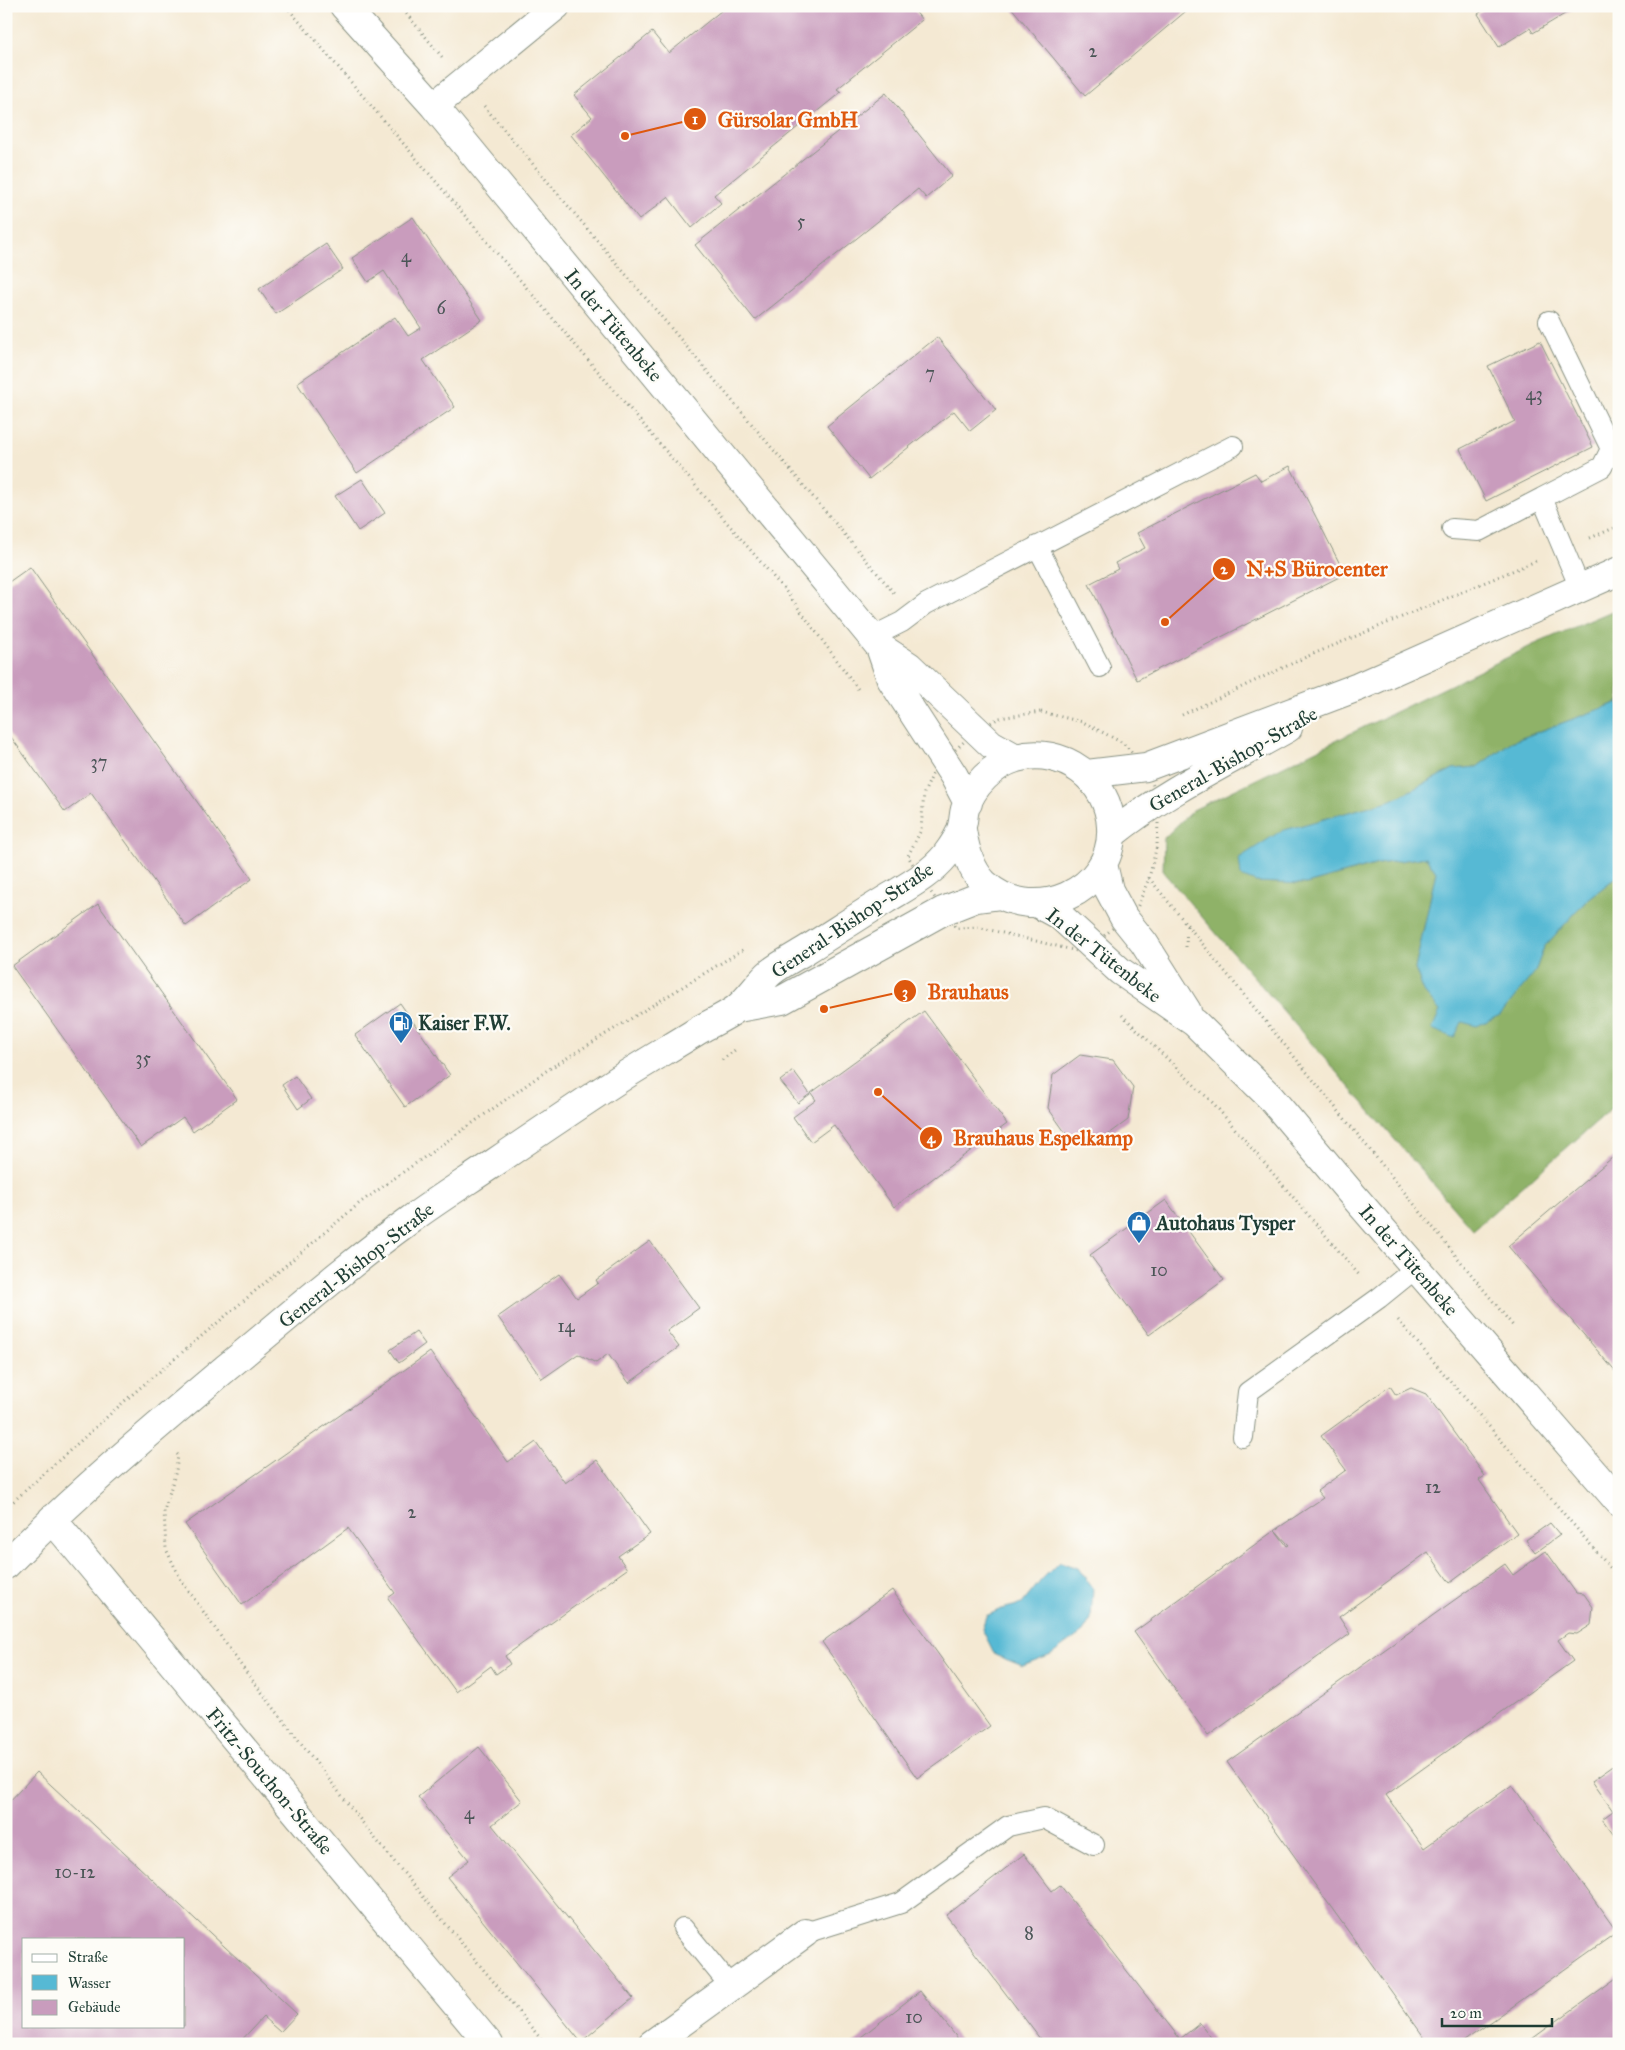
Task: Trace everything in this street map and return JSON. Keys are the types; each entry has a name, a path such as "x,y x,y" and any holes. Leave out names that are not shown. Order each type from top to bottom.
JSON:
{"street":[{"name":"In der Tütenbeke","path":"344,6 434,106 876,642 909,666 991,744 1016,758"},
{"path":"434,106 556,6"},
{"name":"General-Bishop-Straße","path":"1087,774 1146,767 1358,687 1619,571"},
{"name":"In der Tütenbeke","path":"876,642 891,679 944,760 968,803"},
{"name":"General-Bishop-Straße","path":"1111,835 1159,801 1358,687"},
{"path":"1035,755 1054,757 1071,763 1087,774 1099,788 1108,805 1112,824 1104,864 1092,880 1076,893 1058,901 1038,904 1018,902 1000,894 984,883 972,867 965,849 962,830 965,810 972,792 984,777 999,765 1016,758 1035,755"},
{"name":"General-Bishop-Straße","path":"6,1566 52,1519 154,1428 354,1261 410,1220 585,1101 738,1008 772,971 921,878 945,856 962,830"},
{"name":"In der Tütenbeke","path":"1104,864 1109,890 1124,918 1144,943 1195,1023"},
{"name":"General-Bishop-Straße","path":"738,1008 782,1000 944,911 976,898 1000,894"},
{"name":"In der Tütenbeke","path":"1038,904 1060,916 1120,971 1195,1023 1270,1097 1619,1502"},
{"name":"Fritz-Souchon-Straße","path":"52,1519 489,2044"},
{"path":"652,2044 805,1933"}],"lane":[{"path":"1452,528 1479,531 1602,467 1611,449 1549,321"},
{"path":"876,642 926,604 1232,446"},
{"path":"1542,498 1580,588"},
{"path":"1037,546 1100,667"},
{"path":"1243,1437 1248,1392 1379,1298 1416,1268"},
{"path":"805,1933 901,1903 1008,1826 1044,1818 1094,1845"},
{"path":"683,1928 731,1987"}],"path":[{"path":"286,6 788,594 864,697"},
{"path":"400,6 911,614"},
{"path":"1175,719 1306,657 1619,526"},
{"path":"1041,712 1083,722 1123,744 1146,767 1159,801 1157,845 1149,878 1137,908 1093,945 1081,952 978,927 956,928 908,856 921,830 924,793 936,767 976,731 999,718 1041,712"},
{"path":"1123,744 1132,739"},
{"path":"922,776 928,784"},
{"path":"1149,878 1518,1332"},
{"path":"1135,1027 1214,1104 1619,1578"},
{"path":"128,1398 178,1456 176,1471 164,1511 166,1549 181,1580 243,1668 368,1831 545,2044"}],"green space":[{"path":"1619,608 1619,702 1511,742 1477,767 1453,769 1392,800 1282,831 1241,876 1256,882 1306,884 1378,864 1426,857 1436,872 1415,969 1424,992 1440,1011 1462,1022 1535,972 1544,947 1587,900 1619,875 1619,1102 1473,1230 1163,872 1164,838 1193,810 1533,645"}],"water":[{"path":"1619,702 1619,875 1587,900 1544,947 1535,972 1500,1015 1477,1026 1462,1022 1454,1038 1432,1029 1440,1011 1424,992 1415,969 1436,872 1426,857 1378,864 1306,884 1256,882 1241,876 1239,858 1281,831 1392,800 1453,769 1477,767 1511,742"},
{"path":"1059,1562 1078,1568 1093,1589 1091,1619 1083,1632 1051,1655 1023,1666 995,1655 982,1629 986,1616 1001,1609 1022,1604 1042,1579"}],"building":[{"path":"727,6 911,6 922,20 837,89 841,92 714,195 721,203 692,228 668,197 639,220 571,135 592,117 574,95 652,32 669,53"},
{"path":"1010,6 1192,6 1085,96"},
{"path":"1489,6 1578,6 1533,33 1530,28 1499,47 1478,14"},
{"path":"886,93 952,176 926,198 918,189 755,320 695,245"},
{"path":"413,217 482,320 423,360 455,407 357,473 297,383 395,317 408,336 421,328 384,271 368,282 352,258"},
{"path":"326,244 343,269 276,314 259,289"},
{"path":"937,337 996,410 970,431 954,411 869,479 827,426"},
{"path":"1540,341 1593,447 1486,501 1460,449 1515,421 1488,366"},
{"path":"1290,466 1345,574 1137,680 1089,584 1118,569 1115,563 1145,548 1137,533 1255,473 1261,481"},
{"path":"362,479 385,513 358,531 335,496"},
{"path":"30,567 252,879 186,926 91,793 65,812 6,730 6,584"},
{"path":"98,904 237,1099 193,1131 183,1117 141,1147 12,966"},
{"path":"400,1003 450,1075 405,1107 355,1035"},
{"path":"924,1011 1007,1124 894,1207 834,1125 811,1142 793,1117 816,1100 811,1093"},
{"path":"1080,1055 1113,1060 1133,1087 1128,1120 1101,1140 1067,1135 1048,1108 1053,1075"},
{"path":"793,1071 810,1094 798,1103 780,1081"},
{"path":"295,1076 311,1099 298,1109 282,1085"},
{"path":"1619,1152 1619,1376 1508,1246"},
{"path":"1166,1200 1224,1280 1149,1335 1090,1255"},
{"path":"650,1241 699,1308 667,1331 679,1347 629,1383 608,1354 596,1363 578,1354 542,1379 498,1317 559,1274 577,1298 598,1283 596,1280"},
{"path":"416,1332 425,1344 399,1363 390,1350"},
{"path":"430,1352 508,1462 536,1442 565,1483 597,1460 650,1534 618,1556 627,1569 505,1656 510,1664 496,1674 491,1666 456,1692 388,1598 395,1593 348,1528 242,1605 185,1524"},
{"path":"1390,1386 1396,1395 1411,1388 1426,1394 1485,1476 1479,1480 1517,1533 1450,1583 1428,1552 1339,1617 1350,1634 1208,1736 1134,1632 1275,1530 1323,1498 1317,1491 1346,1470 1321,1436","holes":["1275,1530 1289,1545 1287,1546"]},
{"path":"1550,1523 1560,1535 1535,1553 1526,1540"},
{"path":"1546,1551 1576,1593 1584,1594 1593,1607 1591,1625 1577,1634 1568,1633 1558,1640 1573,1661 1386,1795 1424,1848 1512,1785 1617,1932 1460,2044 1429,2044 1227,1762 1505,1564 1513,1575"},
{"path":"892,1590 990,1726 917,1778 822,1642"},
{"path":"479,1747 522,1801 492,1825 633,1998 581,2042 447,1877 469,1860 418,1797"},
{"path":"1619,1762 1619,1842 1602,1819 1613,1811 1592,1781"},
{"path":"37,1772 297,2014 280,2032 263,2017 238,2044 6,2044 6,1805"},
{"path":"1024,1854 1052,1891 1060,1885 1180,2039 1200,2023 1216,2044 1044,2044 946,1915"},
{"path":"1619,1976 1619,2044 1525,2044"},
{"path":"920,1991 962,2044 852,2044"}],"place":[{"name":"Gürsolar GmbH","path":"625,136"},
{"name":"N+S Bürocenter","path":"1165,622"},
{"name":"Brauhaus","path":"824,1009"},
{"name":"Kaiser F.W.","path":"401,1044"},
{"name":"Brauhaus Espelkamp","path":"878,1092"},
{"name":"Autohaus Tysper","path":"1139,1244"}]}
